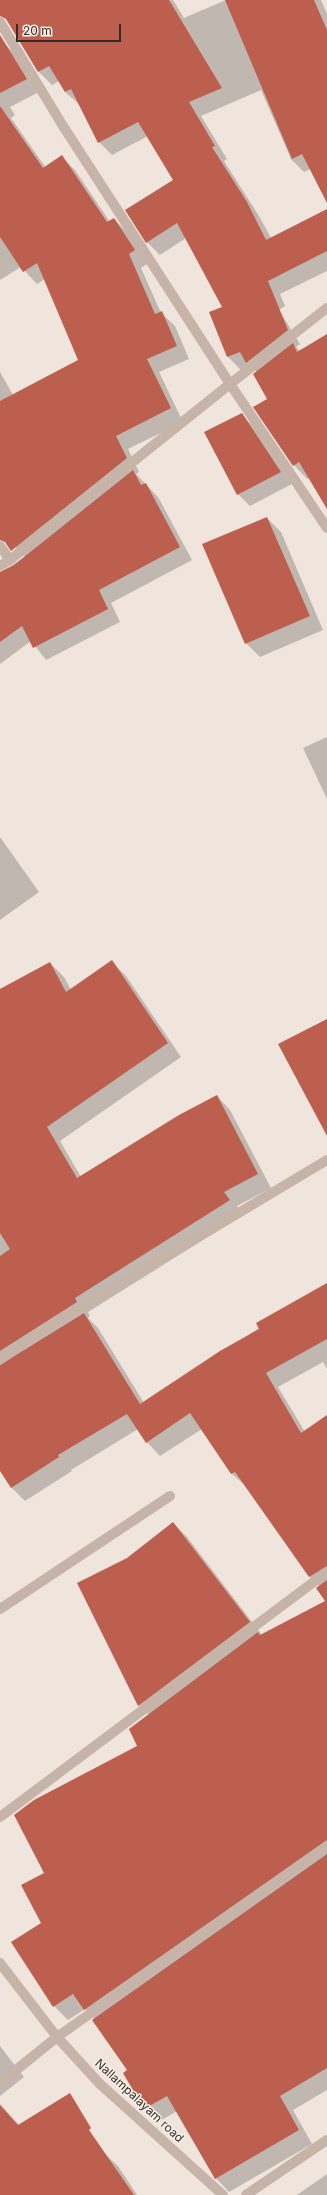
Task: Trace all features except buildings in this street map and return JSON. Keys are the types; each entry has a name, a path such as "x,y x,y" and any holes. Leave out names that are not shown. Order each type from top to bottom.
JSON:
{"street":[{"path":"0,22 63,126 230,384 327,528"},
{"path":"0,566 10,560 327,308"},
{"path":"0,546 10,560"},
{"path":"0,1359 43,1330 327,1160"},
{"path":"0,1609 170,1496"},
{"path":"0,1817 327,1572"},
{"path":"0,2083 57,2037 327,1846"},
{"name":"Nallampalayam road","path":"0,1963 57,2037 100,2084 223,2195"},
{"path":"246,2195 327,2140"}]}
